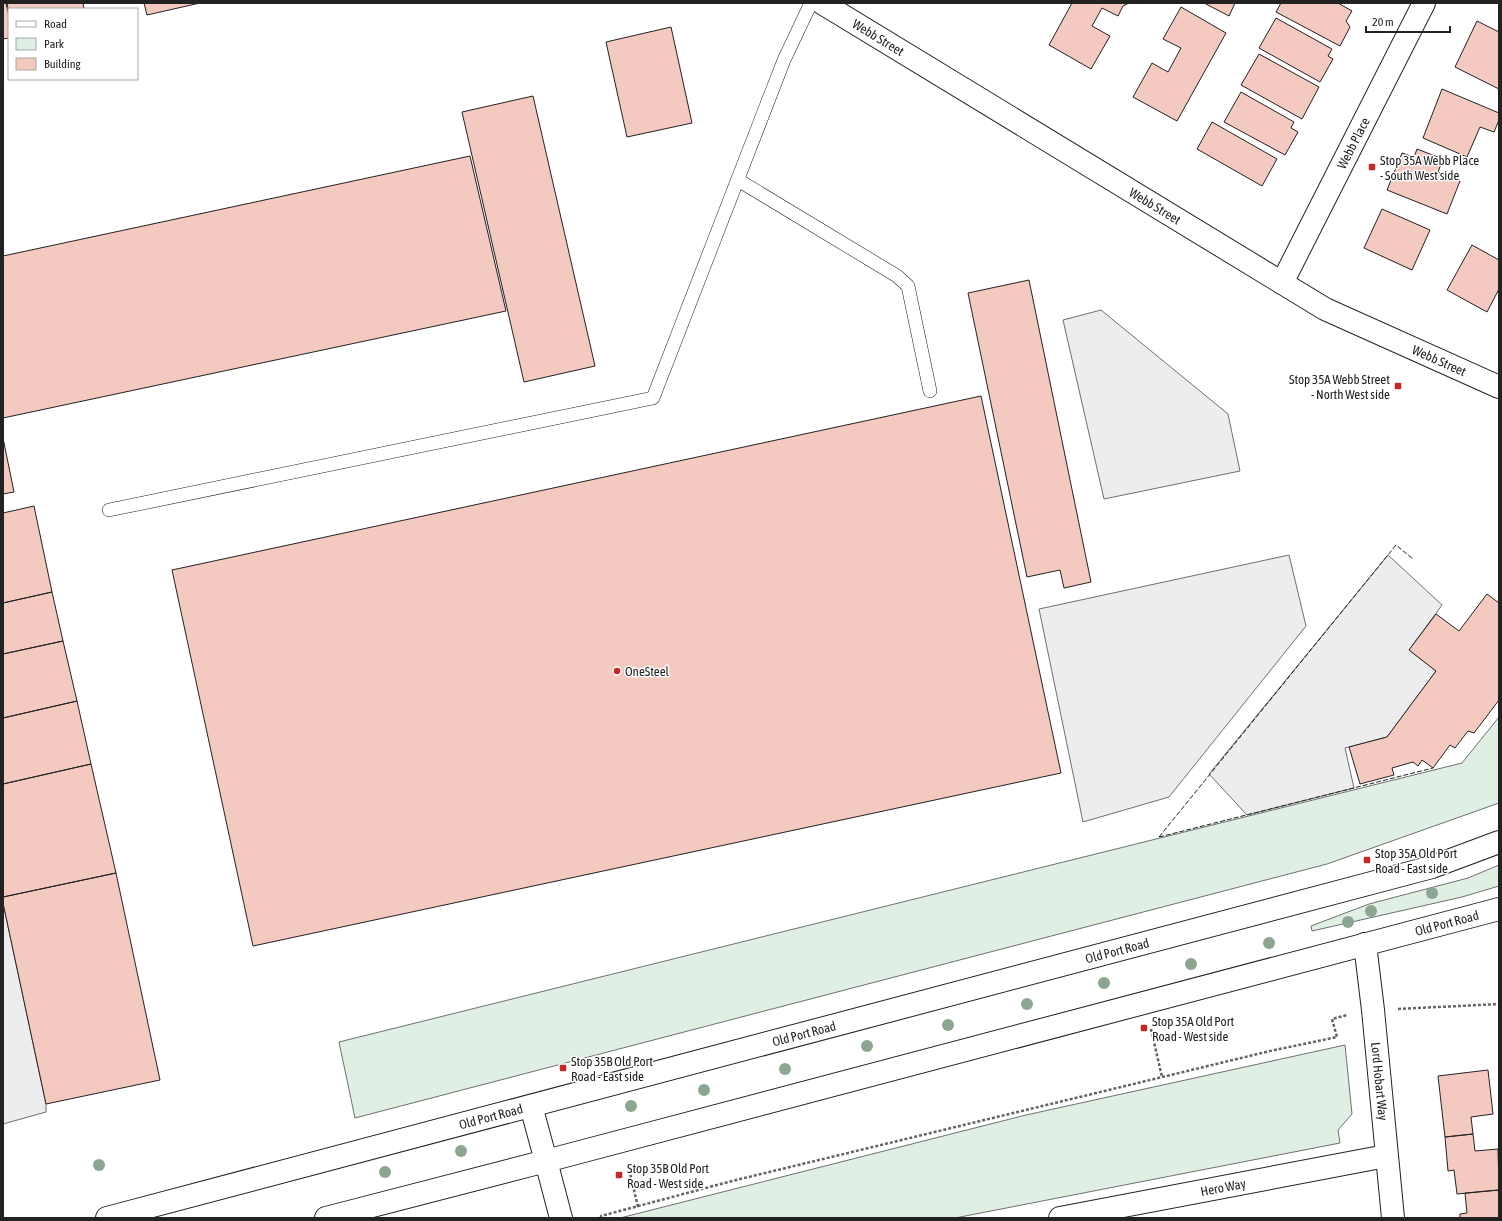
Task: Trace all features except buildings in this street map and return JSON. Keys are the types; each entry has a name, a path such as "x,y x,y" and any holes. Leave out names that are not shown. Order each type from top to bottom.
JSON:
{"main road":[{"name":"Webb Street","path":"822,3 1325,309 1499,388"},
{"name":"Webb Place","path":"1282,283 1424,3"},
{"name":"Old Port Road","path":"107,1218 1432,867 1499,842"},
{"name":"Old Port Road","path":"326,1218 1499,909"},
{"name":"Lord Hobart Way","path":"1365,944 1373,1010 1393,1218"},
{"path":"531,1106 561,1218"},
{"name":"Hero Way","path":"1060,1218 1085,1216 1386,1156"}],"lane":[{"path":"109,510 653,398 784,60 811,3"},
{"path":"738,180 897,276 908,286 930,391"}],"path":[{"path":"1390,1009 1499,1004"},
{"path":"601,1218 601,1216 732,1182 1270,1051 1337,1037 1332,1019 1350,1015"},
{"path":"1151,1029 1162,1077"},
{"path":"628,1164 638,1207"}],"green space":[{"path":"1499,717 1499,803 1327,864 355,1118 339,1042 1462,763"},
{"path":"1499,865 1499,886 1462,897 1312,931 1311,926 1369,904 1468,878"},
{"path":"1345,1045 1352,1114 1338,1130 1340,1143 955,1218 620,1218 1026,1115"}],"shaded area":[{"path":"1101,310 1228,414 1240,471 1104,499 1063,320"},
{"path":"1289,555 1306,626 1169,797 1083,822 1039,609"},
{"path":"1388,555 1442,605 1409,650 1436,671 1387,737 1345,748 1354,788 1247,815 1209,774"},
{"path":"3,903 46,1104 46,1112 3,1124"}],"fence":[{"path":"1159,837 1396,545 1413,559"},
{"path":"1159,837 1433,768"}],"place":[{"name":"Stop 35A Webb Place - South West side","path":"1372,167"},
{"name":"Stop 35A Webb Street - North West side","path":"1398,386"},
{"name":"OneSteel","path":"617,671"},
{"name":"Stop 35A Old Port Road - East side","path":"1367,860"},
{"name":"Stop 35A Old Port Road - West side","path":"1144,1028"},
{"name":"Stop 35B Old Port Road - East side","path":"563,1068"},
{"name":"Stop 35B Old Port Road - West side","path":"619,1175"}]}
